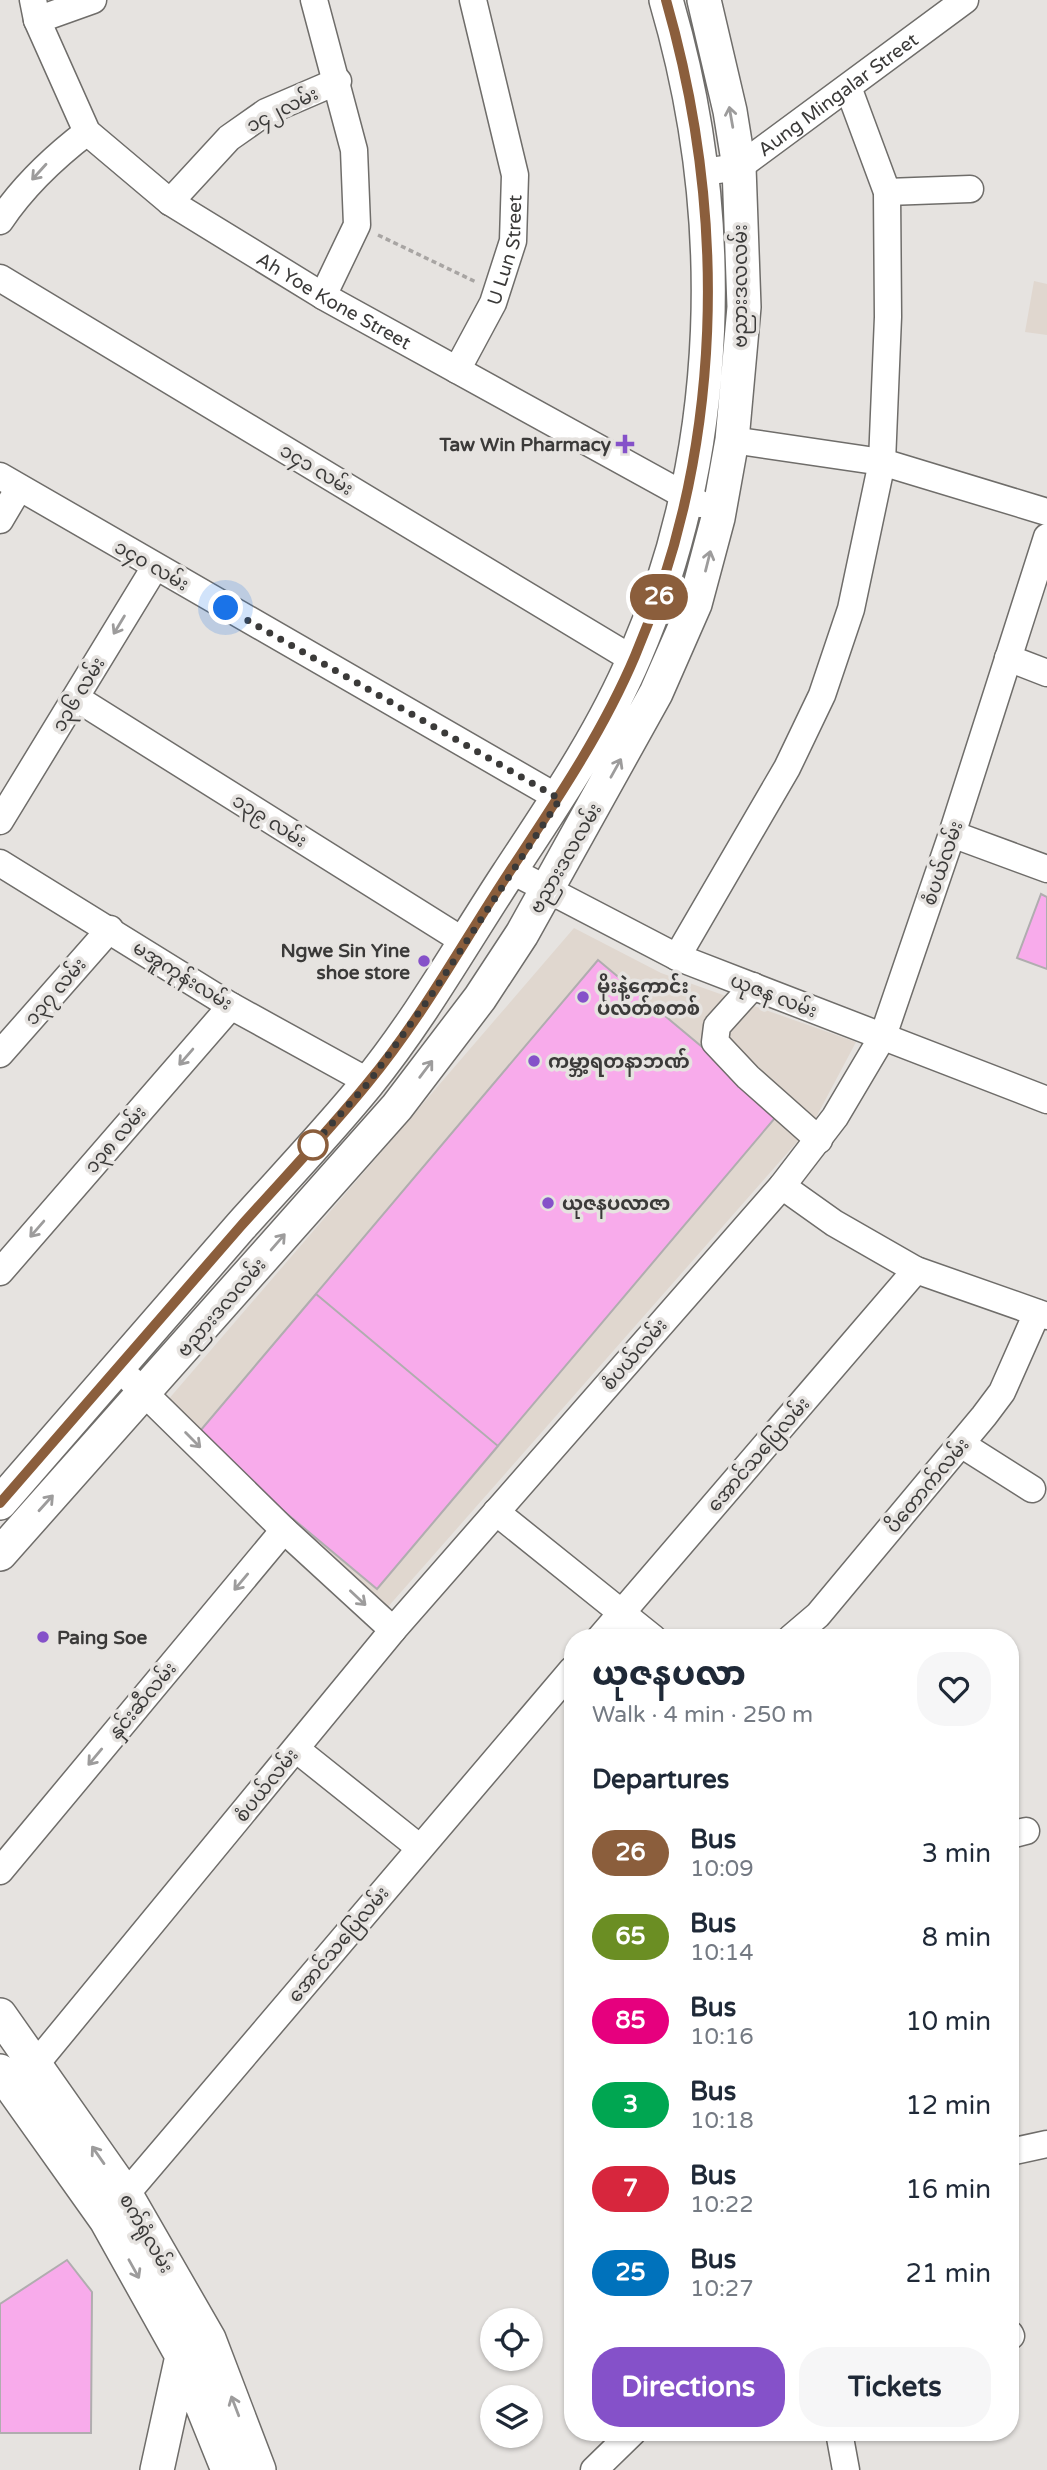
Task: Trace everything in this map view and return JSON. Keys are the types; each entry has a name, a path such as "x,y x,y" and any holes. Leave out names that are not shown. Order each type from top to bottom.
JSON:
{"main road":[{"name":"ဗညားဒလလမ်း","path":"0,1503 369,1082 430,997 510,870 560,799 634,660 662,588 687,495 699,436 707,350 709,259 703,172 693,106 666,0"},
{"name":"ဗညားဒလလမ်း","path":"0,1554 397,1107 480,998 523,934 656,693 695,604 718,518 732,440 744,307 739,167 730,111 704,0"},
{"name":"စက်ရုံလမ်း","path":"0,2015 35,2065 195,2347 259,2470"},
{"name":"စက်ရုံလမ်း","path":"0,2071 115,2207"},
{"name":"စက်ရုံလမ်း","path":"195,2347 228,2470"},
{"path":"157,2470 195,2347"}],"street":[{"path":"35,10 93,0"},
{"path":"314,0 338,81 354,150 357,225 323,296"},
{"name":"U Lun Street","path":"457,370 496,292 513,241 515,175 473,0"},
{"name":"Aung Mingalar Street","path":"703,172 739,167 848,87 935,9 965,0"},
{"name":"Ah Yoe Kone Street","path":"35,10 87,132 170,202 323,296 687,495 718,518"},
{"name":"၁၄၂လမ်း","path":"170,202 229,138 266,112 338,81"},
{"path":"677,957 787,768 822,695 851,609 882,462 888,317 887,192 848,87"},
{"path":"0,221 14,200 53,158 87,132"},
{"path":"887,192 970,189"},
{"name":"၁၄၁ လမ်း","path":"0,278 634,660"},
{"path":"732,440 882,462 1047,512"},
{"path":"0,520 10,482"},
{"name":"၁၄၀ လမ်း","path":"10,482 560,799"},
{"name":"စံပယ်လမ်း","path":"35,2065 393,1630 782,1186 819,1140 883,1037 952,834 1047,537"},
{"name":"၁၃၆ လမ်း","path":"0,821 155,567"},
{"path":"1008,658 1047,673"},
{"name":"၁၃၉ လမ်း","path":"76,698 465,942"},
{"path":"952,834 1047,869"},
{"name":"မအူကုန်းလမ်း","path":"0,863 231,1006 369,1082"},
{"name":"ယုဇန လမ်း","path":"510,870 545,891 677,957 1047,1100"},
{"name":"၁၃၇ လမ်း","path":"0,1054 110,929"},
{"path":"752,986 717,1026 715,1042 748,1077 819,1140"},
{"name":"၁၃၈ လမ်း","path":"0,1272 231,1006"},
{"path":"782,1186 834,1223 916,1270 1042,1314"},
{"name":"အောင်သပြေလမ်း","path":"608,1629 916,1270"},
{"name":"ပိတောက်လမ်း","path":"802,1629 818,1615 1002,1392 1042,1314"},
{"path":"117,1368 145,1392 284,1530 393,1630"},
{"path":"961,1444 1032,1489"},
{"path":"496,1512 641,1629"},
{"name":"နှင်းဆီလမ်း","path":"0,1871 284,1530"},
{"name":"အောင်သပြေလမ်း","path":"115,2207 564,1679"},
{"path":"296,1749 419,1848"},
{"path":"1019,2150 1047,2144"},
{"path":"594,2470 624,2441"},
{"path":"841,2441 846,2470"}],"path":[{"path":"357,225 496,292"}],"shaded area":[{"path":"1034,281 1047,284 1047,335 1025,332"},
{"name":"ယုဇနပလာဇာ","path":"574,928 661,973 856,1042 812,1125 387,1608 155,1415"}],"building":[{"path":"1041,894 1047,897 1047,969 1017,958"},
{"name":"ယုဇနပလာဇာ","path":"598,960 780,1112 377,1589 195,1437"},
{"path":"316,1294 498,1446 377,1589 195,1437"},
{"path":"67,2260 92,2292 91,2433 0,2433 0,2304"}],"bus line":[{"name":"26","path":"0,1503 369,1082 430,997 510,870 560,799 634,660 662,588 687,495 699,436 707,350 709,259 703,172 693,106 666,0"}],"place":[{"name":"Taw Win Pharmacy","path":"625,444"},
{"name":"Ngwe Sin Yine shoe store","path":"424,961"},
{"name":"မိုးနဲ့ကောင်း ပလတ်စတစ်","path":"583,997"},
{"name":"ကမ္ဘာ့ရတနာဘဏ်","path":"534,1061"},
{"name":"ယုဇနပလာဇာ","path":"548,1203"},
{"name":"Paing Soe","path":"43,1637"}],"route":[{"path":"226,608 560,799 510,870 430,997 369,1082 313,1145"}]}
